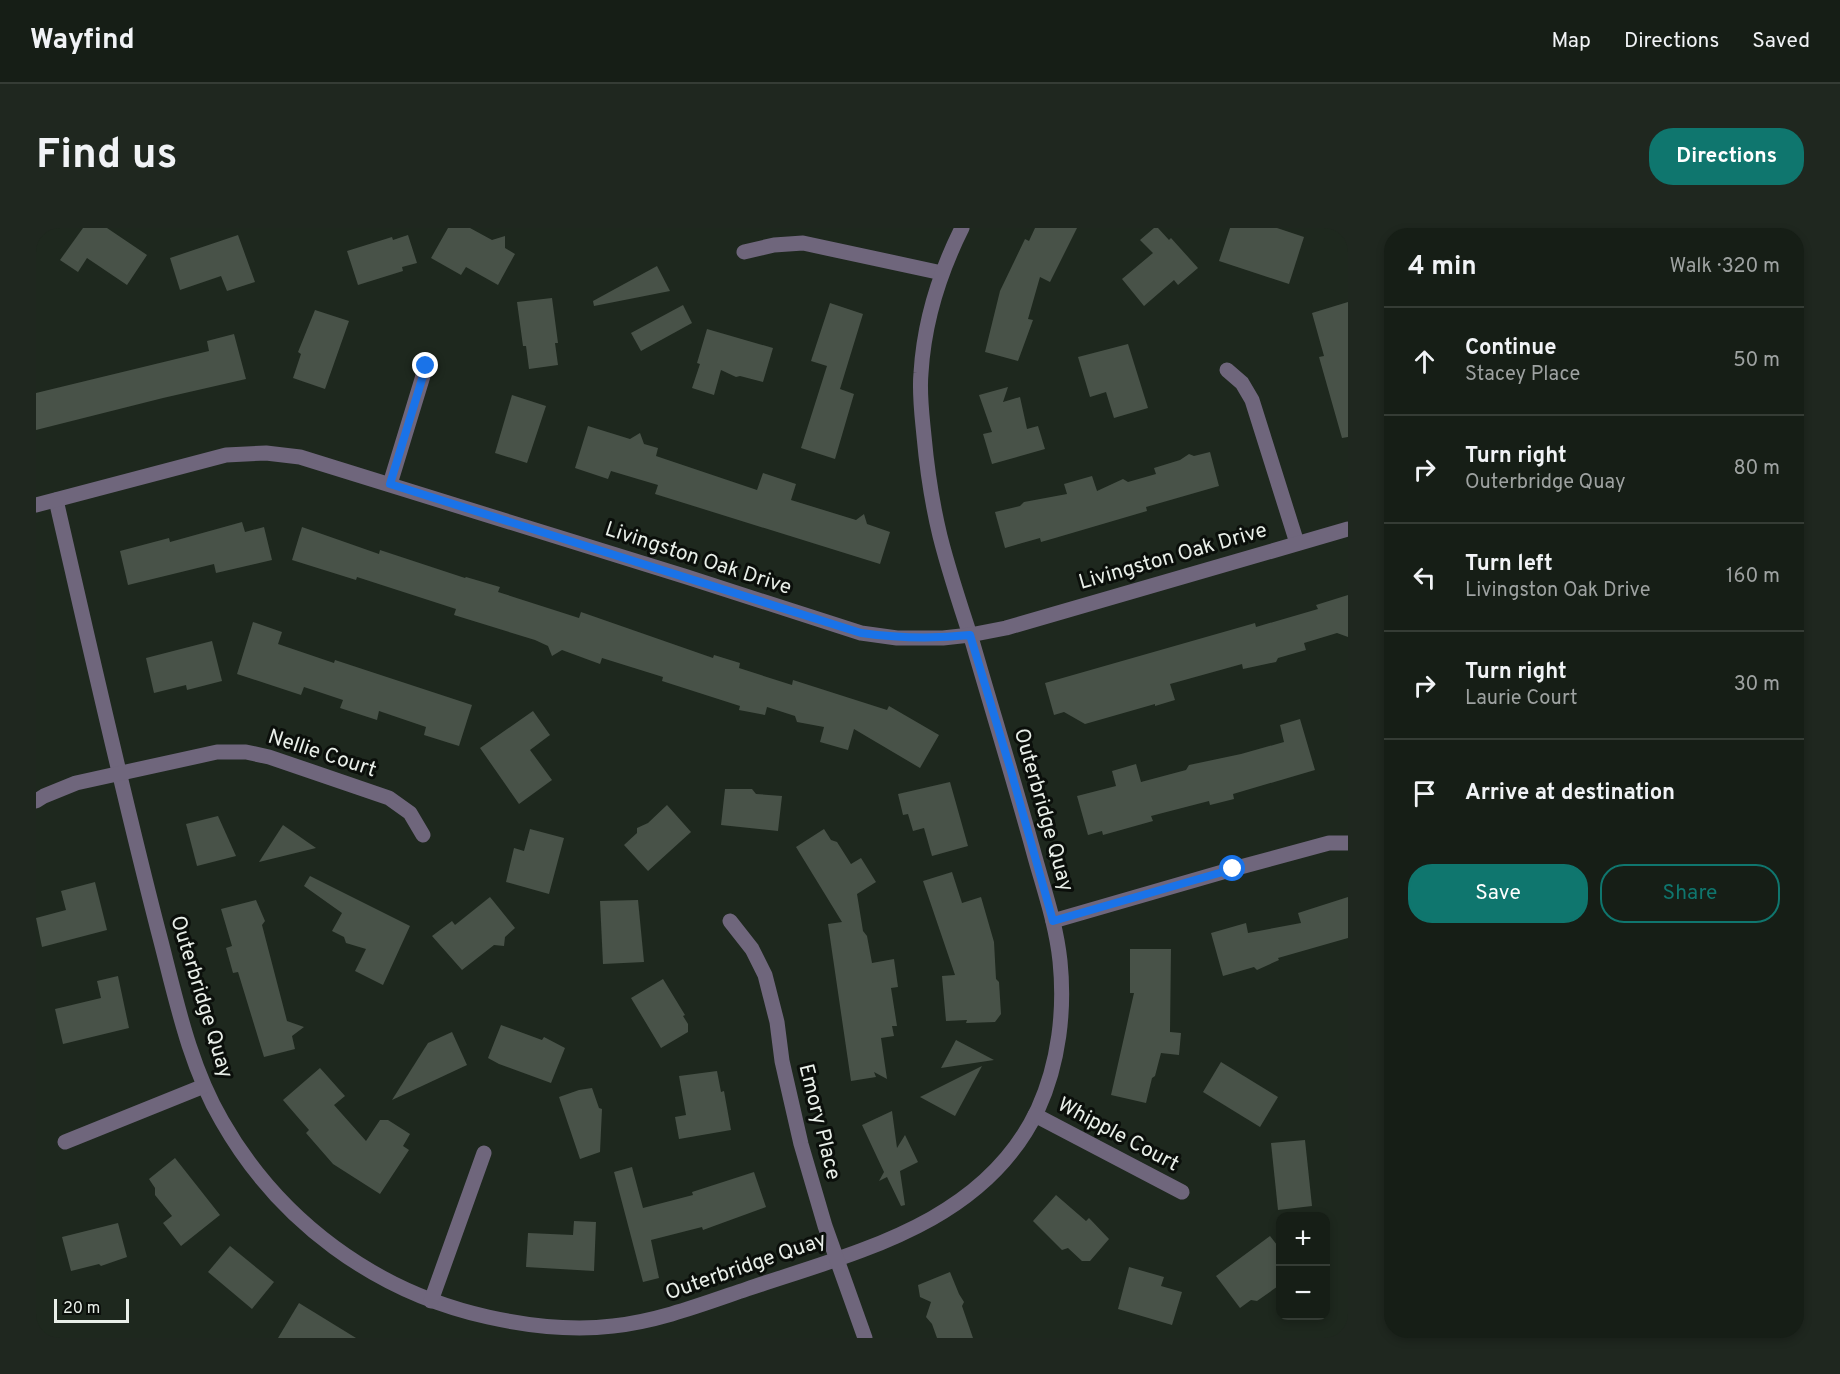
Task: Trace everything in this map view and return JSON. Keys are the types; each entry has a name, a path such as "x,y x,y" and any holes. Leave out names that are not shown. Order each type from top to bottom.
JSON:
{"street":[{"name":"Outerbridge Quay","path":"56,500 144,877 190,1048 204,1086 220,1119 246,1159 270,1189 303,1223 340,1253 390,1283 431,1301 470,1313 524,1325 569,1329 614,1326 668,1316 895,1238 935,1218 972,1192 998,1168 1017,1145 1035,1115 1048,1085 1057,1047 1061,1004 1060,960 1053,921 1011,771 940,538 928,473 921,408 921,371 928,322 942,273 962,228"},
{"path":"744,252 774,245 803,243 942,273"},
{"path":"390,484 426,366"},
{"path":"1227,370 1242,383 1252,400 1297,543"},
{"name":"Livingston Oak Drive","path":"36,505 225,455 266,453 300,457 861,633 897,638 943,638 1006,628 1348,529"},
{"name":"Nellie Court","path":"36,801 76,783 218,753 246,753 269,757 389,798 410,813 423,835"},
{"path":"1053,921 1329,843 1348,843"},
{"name":"Emory Place","path":"729,921 752,949 765,975 777,1022 782,1061 801,1144 836,1259 865,1338"},
{"path":"65,1142 204,1086"},
{"name":"Whipple Court","path":"1035,1115 1182,1192"},
{"path":"431,1301 484,1153"}],"building":[{"path":"83,228 107,228 147,255 127,285 87,258 78,272 60,260"},
{"path":"448,228 470,228 492,240 505,236 505,248 515,254 498,285 466,267 461,275 431,258"},
{"path":"1035,228 1077,228 1050,282 1040,277 1028,319 1033,320 1018,361 985,352 1000,291 1025,239 1029,241"},
{"path":"1154,228 1158,228 1169,240 1171,238 1198,268 1178,285 1174,280 1144,306 1122,279 1153,253 1140,240"},
{"path":"1230,228 1277,228 1304,237 1289,284 1219,261"},
{"path":"238,235 255,282 227,291 221,276 180,290 170,258"},
{"path":"408,235 417,263 402,267 403,271 358,285 347,251 392,237 393,240"},
{"path":"657,266 670,291 594,306 593,301"},
{"path":"552,298 558,343 555,343 558,365 529,369 526,346 523,346 517,302"},
{"path":"1348,302 1348,437 1342,438 1319,357 1324,356 1312,313"},
{"path":"830,303 863,314 840,389 854,394 835,459 801,448 827,366 811,361"},
{"path":"683,305 692,323 641,351 631,333"},
{"path":"315,310 349,321 325,389 293,378 301,354 298,352"},
{"path":"707,329 773,348 763,382 736,377 721,370 714,395 692,388 700,364 697,363"},
{"path":"234,334 246,379 36,430 36,393 209,351 207,341"},
{"path":"1128,344 1148,408 1114,418 1106,392 1090,397 1078,357"},
{"path":"1008,387 1003,402 1020,397 1027,429 1038,426 1045,449 992,464 983,434 992,432 979,395"},
{"path":"512,395 546,406 527,463 495,453"},
{"path":"588,426 630,439 640,433 644,444 658,448 656,456 757,490 763,473 796,484 791,500 856,520 864,514 867,524 890,532 880,564 655,494 658,485 611,471 608,479 575,468"},
{"path":"1210,452 1219,486 1146,507 1147,511 1055,538 1041,542 1040,538 1005,548 995,512 1020,506 1024,502 1067,494 1064,484 1092,476 1097,491 1123,479 1128,482 1156,474 1154,468 1180,460 1189,454 1194,456"},
{"path":"242,522 245,532 264,527 272,560 216,573 214,564 128,585 120,551 169,538 170,542"},
{"path":"302,527 379,554 380,550 500,587 498,592 579,618 581,612 713,658 714,655 740,663 739,668 792,685 793,680 887,710 889,706 939,735 920,768 854,729 848,750 820,742 824,727 797,722 795,716 767,707 765,715 739,710 740,706 662,681 663,677 602,658 600,664 562,650 552,656 548,646 454,615 456,609 357,577 356,580 292,560"},
{"path":"1348,595 1348,637 1337,633 1304,643 1306,650 1278,658 1276,662 1243,669 1242,664 1170,684 1175,700 1155,706 1155,704 1085,724 1064,712 1054,715 1045,683 1255,623 1256,627 1318,609 1316,605"},
{"path":"253,622 282,632 278,644 334,663 335,660 472,705 459,746 424,735 426,727 379,711 377,720 340,708 343,700 304,687 301,695 237,674"},
{"path":"212,641 222,681 187,690 186,685 154,693 146,658"},
{"path":"533,711 550,735 530,750 552,780 519,804 480,748"},
{"path":"1300,719 1315,770 1233,794 1234,799 1210,805 1209,801 1151,816 1153,821 1103,835 1102,831 1088,835 1077,796 1116,786 1112,771 1136,764 1141,782 1186,770 1189,765 1284,742 1280,725"},
{"path":"950,782 968,846 932,856 924,828 913,831 908,814 903,815 898,794"},
{"path":"725,789 752,789 756,794 782,796 778,831 721,825"},
{"path":"667,805 691,832 648,871 624,845 637,833 637,828 648,823"},
{"path":"218,816 236,856 197,866 186,824"},
{"path":"283,825 316,848 259,862"},
{"path":"530,829 564,838 549,894 506,882 514,848 524,851"},
{"path":"824,829 831,840 837,842 851,864 861,858 876,882 857,894 863,931 867,936 872,963 894,959 898,987 891,988 897,1026 892,1026 894,1036 881,1038 887,1079 874,1072 876,1077 851,1081 828,924 842,922 796,847"},
{"path":"952,872 962,903 981,897 994,942 1001,1014 995,1022 946,1021 942,976 955,975 923,881"},
{"path":"310,876 410,926 383,985 355,971 366,949 346,943 344,937 332,931 342,913 304,886"},
{"path":"95,882 107,930 42,947 36,918 66,910 61,891"},
{"path":"490,897 515,928 505,937 504,946 494,945 462,970 432,936 452,921 455,925"},
{"path":"1348,897 1348,938 1278,958 1279,960 1257,970 1254,967 1223,976 1211,933 1246,923 1248,933 1301,923 1298,913"},
{"path":"256,900 265,921 262,925 287,1021 304,1027 292,1036 295,1049 264,1057 238,972 233,973 226,948 232,946 221,909"},
{"path":"638,900 644,962 603,964 600,901"},
{"path":"1130,949 1171,949 1170,1032 1181,1033 1179,1055 1161,1053 1146,1103 1111,1095 1134,993 1130,993"},
{"path":"118,976 129,1028 63,1044 55,1009 101,998 97,981"},
{"path":"663,979 685,1015 683,1016 688,1024 688,1032 661,1048 631,998"},
{"path":"501,1025 542,1040 544,1037 565,1048 551,1083 488,1058"},
{"path":"452,1032 467,1065 392,1100 428,1043"},
{"path":"956,1040 994,1060 941,1068"},
{"path":"1221,1062 1278,1097 1260,1127 1203,1092"},
{"path":"982,1066 955,1116 920,1097"},
{"path":"320,1068 345,1096 334,1105 366,1141 380,1120 388,1120 410,1134 403,1146 409,1150 380,1194 333,1164 306,1133 309,1130 283,1100"},
{"path":"717,1071 721,1092 724,1091 731,1130 679,1139 675,1117 686,1115 679,1076"},
{"path":"592,1088 599,1108 602,1109 600,1152 580,1159 559,1097"},
{"path":"892,1111 897,1148 905,1135 918,1162 900,1171 905,1205 901,1206 887,1177 879,1181 884,1172 862,1125"},
{"path":"1305,1140 1312,1206 1278,1210 1271,1143"},
{"path":"175,1158 220,1215 181,1246 163,1223 172,1216 155,1195 155,1188 149,1179"},
{"path":"632,1167 643,1208 693,1195 692,1192 754,1172 766,1207 703,1230 702,1227 651,1240 659,1278 643,1282 614,1172"},
{"path":"1056,1195 1086,1221 1089,1218 1109,1239 1090,1261 1082,1261 1068,1248 1062,1250 1033,1221"},
{"path":"574,1221 596,1222 594,1271 526,1267 528,1233 573,1235"},
{"path":"118,1223 127,1257 101,1266 99,1264 71,1271 62,1237"},
{"path":"1270,1236 1276,1244 1276,1288 1257,1301 1251,1300 1240,1308 1216,1276"},
{"path":"230,1246 274,1282 252,1309 208,1272"},
{"path":"1129,1267 1164,1277 1161,1286 1182,1292 1172,1325 1118,1309"},
{"path":"950,1272 964,1302 962,1306 973,1338 937,1338 932,1324 926,1317 931,1302 920,1297 918,1285"},
{"path":"299,1303 356,1338 278,1338"}],"route":[{"path":"426,366 390,484 861,633 897,638 943,638 970,635 1053,921 1233,869"}]}
